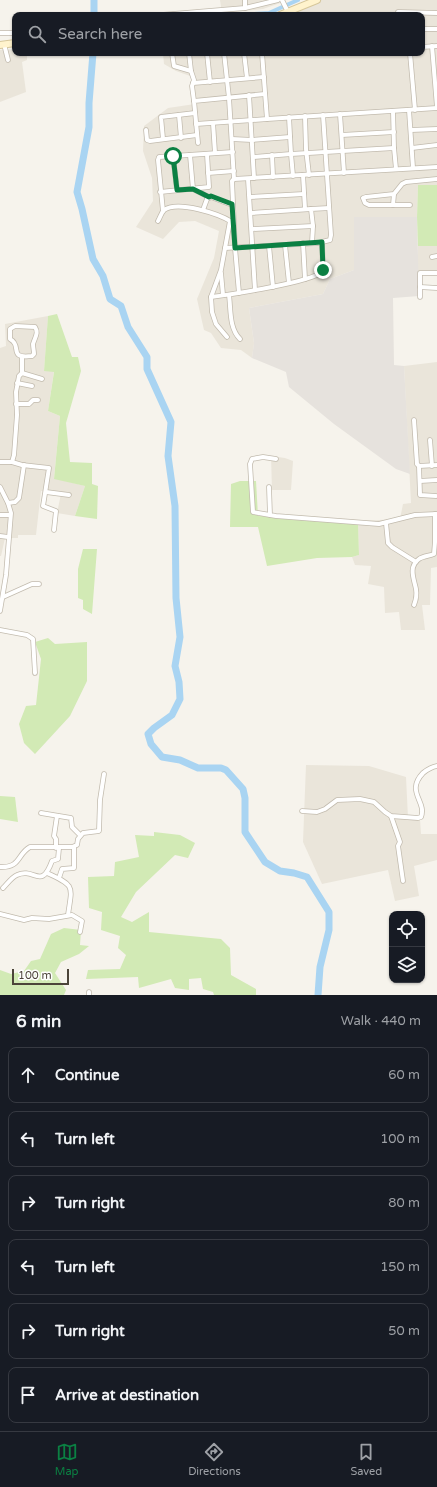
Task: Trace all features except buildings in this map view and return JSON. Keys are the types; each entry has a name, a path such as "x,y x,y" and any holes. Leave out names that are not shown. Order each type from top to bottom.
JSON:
{"street":[{"path":"245,0 245,8"},
{"path":"197,12 245,8 281,1 287,11 317,0"},
{"path":"425,13 437,13"},
{"path":"425,29 437,29"},
{"path":"0,33 12,33"},
{"path":"8,60 2,45 12,43"},
{"path":"196,124 267,118 323,116 437,108 435,46 425,47"},
{"path":"172,56 174,66 191,71"},
{"path":"189,56 191,71 194,80 192,86 198,143"},
{"path":"207,56 210,82"},
{"path":"225,56 230,97 235,179 232,181 232,222 239,293"},
{"path":"244,56 246,78"},
{"path":"262,56 267,118"},
{"path":"410,56 415,110"},
{"path":"193,83 264,77"},
{"path":"194,101 265,94"},
{"path":"249,96 254,178"},
{"path":"409,110 413,168"},
{"path":"393,111 396,170"},
{"path":"163,139 161,117 195,113"},
{"path":"340,114 344,173"},
{"path":"179,115 180,138"},
{"path":"305,116 309,175"},
{"path":"225,248 312,243 330,240 331,235 323,116"},
{"path":"289,117 293,176"},
{"path":"213,122 215,153"},
{"path":"411,130 437,129"},
{"path":"146,130 148,141 197,136"},
{"path":"342,135 394,132"},
{"path":"233,139 252,140 290,138"},
{"path":"233,139 232,152 235,179"},
{"path":"412,148 437,146"},
{"path":"253,157 394,148"},
{"path":"158,221 163,211 160,192 159,157 232,152"},
{"path":"160,192 210,187 207,154"},
{"path":"190,155 193,189"},
{"path":"272,155 273,177"},
{"path":"173,156 177,190"},
{"path":"235,179 437,167"},
{"path":"208,173 234,171"},
{"path":"303,175 305,209"},
{"path":"248,179 255,290"},
{"path":"393,205 394,194 402,184 406,182 437,179"},
{"path":"193,189 209,197 211,196 232,204"},
{"path":"250,197 304,194"},
{"path":"394,194 366,196 364,198 365,203 369,205 410,206"},
{"path":"203,210 209,197"},
{"path":"163,211 173,208 190,207 203,210 232,222"},
{"path":"251,213 329,208"},
{"path":"311,209 313,226 312,243"},
{"path":"227,337 216,324 212,312 211,297 221,270 232,222"},
{"path":"252,229 313,226"},
{"path":"211,297 272,287 319,274 322,272 322,242"},
{"path":"303,243 305,279"},
{"path":"285,244 289,283"},
{"path":"269,246 272,287"},
{"path":"432,257 437,256"},
{"path":"221,270 223,296"},
{"path":"420,297 420,273 437,273"},
{"path":"420,287 437,288"},
{"path":"229,295 233,328 240,339"},
{"path":"15,326 35,327 37,334 33,346 34,354 32,356 22,357 18,355 15,350 16,345 14,341 10,339 10,329 15,326"},
{"path":"12,462 14,455 17,415 15,399 17,383 19,376 22,373 22,357"},
{"path":"22,373 42,379"},
{"path":"17,383 32,386"},
{"path":"16,404 29,404 33,400 38,400"},
{"path":"414,420 420,495 436,496"},
{"path":"418,466 435,465 430,440"},
{"path":"276,459 252,459 250,464 253,512 270,515 379,524 415,515 436,514 435,555 422,557 416,562 413,568 412,576 416,591 414,605"},
{"path":"0,462 12,462 49,468 43,506 54,510 56,513 54,530"},
{"path":"8,503 15,502 19,498 24,465"},
{"path":"420,481 437,480"},
{"path":"0,487 8,503 10,515 6,575 0,611"},
{"path":"269,488 270,515"},
{"path":"46,492 69,495"},
{"path":"0,515 10,515"},
{"path":"386,522 388,543 416,562"},
{"path":"0,536 8,537"},
{"path":"3,598 32,584 38,584"},
{"path":"0,630 27,635 33,639 35,673"},
{"path":"302,811 317,812 325,809 337,800 355,799 374,802 392,816 411,818 421,817 422,811 417,796 417,781 418,778 430,767 437,766"},
{"path":"59,878 62,868 74,868 74,847 77,845 77,840 80,835 85,832 99,830 100,800 104,774"},
{"path":"41,813 71,818 72,826 80,835"},
{"path":"0,867 24,874 42,876 47,873 52,861 58,859 58,848 54,836 57,816"},
{"path":"392,816 400,842 398,846 403,881"},
{"path":"3,888 27,848 74,847"},
{"path":"47,873 67,883 72,891 68,915"},
{"path":"0,914 24,920 35,918 49,919 72,915 83,922 80,932"}],"shaded area":[{"path":"220,0 286,1 263,9 222,12"},
{"path":"312,0 437,0 437,185 418,185 417,217 354,217 354,270 330,279 323,294 249,308 254,343 252,358 241,350 221,348 211,333 204,330 197,299 214,258 219,231 195,221 179,222 163,239 136,227 153,201 152,178 143,151 144,126 168,108 195,104 193,77 176,71 164,64 163,56 425,56 425,12 283,12"},
{"path":"12,49 12,56 27,56 27,60 22,62 26,92 0,102 0,50"},
{"path":"354,217 417,217 419,296 393,298 394,365 404,366 410,474 396,469 334,424 289,387 286,372 252,358 254,343 249,308 323,294 330,279 354,270"},
{"path":"418,246 437,246 437,274 418,275"},
{"path":"48,316 44,371 54,371 48,411 60,416 54,478 85,486 75,516 57,513 61,494 41,491 36,535 18,535 18,538 5,538 0,556 0,348 6,346 5,324"},
{"path":"437,362 437,567 431,568 430,605 422,605 425,630 401,630 399,612 385,613 384,587 368,584 371,566 355,565 352,557 359,555 358,521 400,519 403,504 411,503 404,366"},
{"path":"271,456 293,461 291,490 272,490"},
{"path":"306,765 369,766 406,777 408,818 420,819 421,834 437,834 437,860 414,866 419,896 395,901 388,870 322,884 303,842"}],"green space":[{"path":"418,185 437,185 437,246 418,246"},
{"path":"57,314 72,357 78,357 81,371 66,423 70,462 92,463 92,484 98,486 97,519 75,516 85,486 54,479 60,416 48,411 54,372 44,371 48,316"},
{"path":"240,481 256,481 258,516 309,517 358,521 359,555 352,557 317,558 267,566 258,527 230,527 231,484"},
{"path":"83,549 97,549 92,614 83,609 83,600 78,598 78,569"},
{"path":"48,638 55,644 87,642 87,681 70,716 35,754 24,743 19,724 26,706 36,705 41,659 35,642"},
{"path":"0,796 15,797 18,822 0,819"},
{"path":"154,832 180,835 195,843 188,858 175,855 136,892 121,917 132,922 149,912 149,932 221,939 230,948 231,975 256,989 256,995 214,995 213,992 203,989 201,978 189,979 189,990 175,988 171,979 139,988 138,977 86,979 88,970 120,969 126,955 118,948 120,936 101,930 102,912 89,908 88,877 114,876 115,862 139,857 135,835 154,836"},
{"path":"64,928 81,930 80,945 89,946 79,954 61,962 55,973 66,990 64,995 0,995 0,970 11,974 24,971 31,961 40,959 51,934"}],"waterway":[{"path":"94,0 94,12"},
{"path":"271,12 298,0"},
{"path":"93,56 89,103 89,127 77,192 93,259 103,276 110,299 121,306 128,327 147,357 147,369 171,422 168,456 175,506 176,598 180,637 175,666 179,682 180,699 172,715 148,734 151,744 162,757 180,760 198,768 221,768 226,770 243,789 245,798 245,832 265,862 280,871 307,877 329,912 329,930 320,967 318,995"}],"route":[{"path":"173,156 177,190 193,189 209,197 211,196 232,204 235,248 322,242 323,270"}]}
